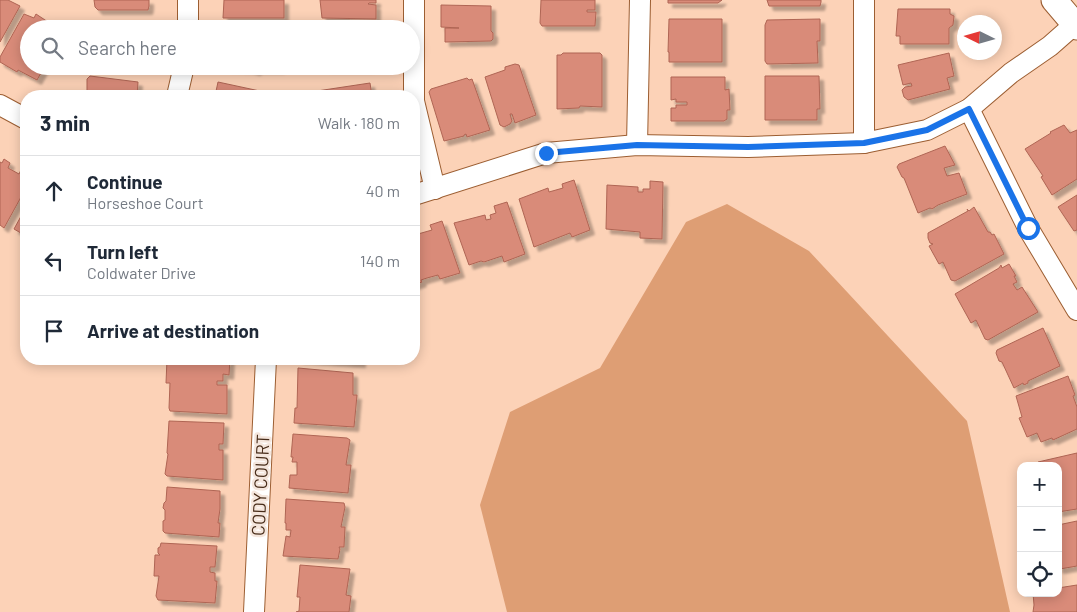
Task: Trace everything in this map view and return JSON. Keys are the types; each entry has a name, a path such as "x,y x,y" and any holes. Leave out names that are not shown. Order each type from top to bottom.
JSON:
{"street":[{"path":"188,0 188,20"},
{"path":"414,0 414,20"},
{"path":"637,145 640,0"},
{"path":"864,0 864,143"},
{"path":"420,193 546,153 637,145 748,147 864,143 927,130 969,109 1011,73 1076,26 1054,0"},
{"path":"178,90 182,75"},
{"path":"414,75 414,90"},
{"path":"0,105 20,116"},
{"path":"969,109 1028,228 1077,310"},
{"path":"420,126 435,189"},
{"name":"CODY COURT","path":"254,612 266,365"}],"shaded area":[{"path":"727,204 809,251 967,421 1010,612 507,612 480,505 510,412 600,368 686,222"}],"building":[{"path":"0,0 8,0 20,6 0,42"},
{"path":"94,0 149,0 149,6 148,10 98,10 95,7"},
{"path":"224,0 284,0 284,18 223,18"},
{"path":"320,0 376,0 376,3 368,4 376,5 376,19 322,18"},
{"path":"541,0 595,0 595,10 587,10 587,12 596,12 595,26 542,26 540,23"},
{"path":"668,0 722,0 718,3 668,3"},
{"path":"767,0 821,0 821,2 820,6 769,6"},
{"path":"441,5 491,6 491,31 493,39 491,41 445,42 445,28 459,28 441,27"},
{"path":"898,9 950,9 950,14 954,16 953,25 949,28 949,44 900,44 900,36 896,36"},
{"path":"24,14 34,18 36,14 45,20 21,20"},
{"path":"669,19 722,19 722,62 669,62"},
{"path":"820,19 820,41 817,41 818,63 767,64 765,61 765,25 767,20"},
{"path":"20,21 20,71 18,70 17,72 0,62 0,57"},
{"path":"563,53 600,53 602,55 602,107 580,106 579,108 557,109 557,55"},
{"path":"949,53 954,76 947,78 950,89 908,100 904,97 902,90 905,87 912,86 911,83 903,85 898,65"},
{"path":"515,64 519,65 536,115 515,123 512,114 510,114 512,121 504,127 500,125 485,77 505,70 505,67"},
{"path":"28,75 40,75 37,80"},
{"path":"90,76 138,82 137,90 87,90 87,79"},
{"path":"765,76 819,76 820,109 817,109 817,120 765,120"},
{"path":"671,77 725,77 725,90 729,89 730,110 727,110 727,119 724,121 671,121 671,108 676,108 676,105 687,105 687,102 676,102 676,99 671,100"},
{"path":"467,78 469,80 472,79 490,130 467,137 466,134 444,141 429,92 431,89"},
{"path":"218,82 255,90 216,90"},
{"path":"370,83 371,90 324,90"},
{"path":"1064,125 1070,133 1077,130 1077,179 1052,195 1041,177 1043,176 1025,149"},
{"path":"945,146 955,165 944,168 947,176 959,173 967,194 918,213 904,178 897,167 899,164"},
{"path":"4,159 10,163 8,168 19,174 20,172 20,199 4,228 0,225 0,162 2,163"},
{"path":"574,180 590,230 572,237 570,233 534,247 519,199 548,188 549,192 563,188 562,184"},
{"path":"650,181 663,182 662,239 640,238 640,232 606,229 607,185 638,187 638,192 643,192 643,189 650,189"},
{"path":"1077,195 1077,230 1074,231 1058,207"},
{"path":"507,202 525,254 504,262 502,256 469,265 454,223 485,215 486,220 491,219 490,215 496,213 494,206"},
{"path":"974,207 988,232 992,235 994,234 1004,254 955,281 951,280 943,262 939,264 929,246 933,244 930,243 928,233 968,211 967,209 969,211"},
{"path":"20,218 20,232 14,229"},
{"path":"442,221 460,273 440,279 438,275 421,280 422,282 420,283 420,233 432,230 430,225"},
{"path":"1009,264 1016,276 1014,276 1017,282 1013,284 1017,290 1022,287 1038,312 988,340 985,339 976,320 971,323 955,294 1001,265 1002,268"},
{"path":"1043,328 1060,366 1028,381 1024,385 1023,383 1014,388 1002,362 999,361 996,353 997,350"},
{"path":"167,365 230,365 229,375 223,374 223,381 217,381 217,385 227,385 227,414 170,411 170,383 166,383"},
{"path":"298,368 353,373 353,395 357,395 354,427 294,423 295,408 297,408"},
{"path":"1068,376 1075,395 1073,396 1077,407 1077,429 1053,440 1052,438 1041,442 1037,433 1027,437 1019,418 1022,417 1016,396"},
{"path":"169,421 224,423 223,444 219,444 219,450 223,450 223,480 167,476 165,474"},
{"path":"293,434 347,438 350,440 346,465 351,465 348,493 289,488 290,475 297,475 297,462 292,462 293,457 291,457"},
{"path":"1077,453 1077,509 1062,511 1062,462 1038,462"},
{"path":"167,487 220,491 219,537 165,533 163,531 163,521 165,520 165,510 163,508 166,501"},
{"path":"286,499 344,503 341,527 345,527 344,547 339,547 338,559 283,556 286,536 290,537 291,530 286,530"},
{"path":"1077,521 1077,566 1062,569 1062,552 1062,524"},
{"path":"161,543 217,546 215,567 210,567 210,572 215,573 215,581 217,581 215,603 158,600 156,596 159,576 154,576 155,555 160,555 158,548"},
{"path":"300,565 350,569 346,595 351,596 349,612 296,612 299,611 300,597 297,597"},
{"path":"1077,585 1077,612 1033,612 1033,597 1062,597 1062,587"}],"route":[{"path":"546,153 637,145 748,147 864,143 927,130 969,109 1028,228"}]}
